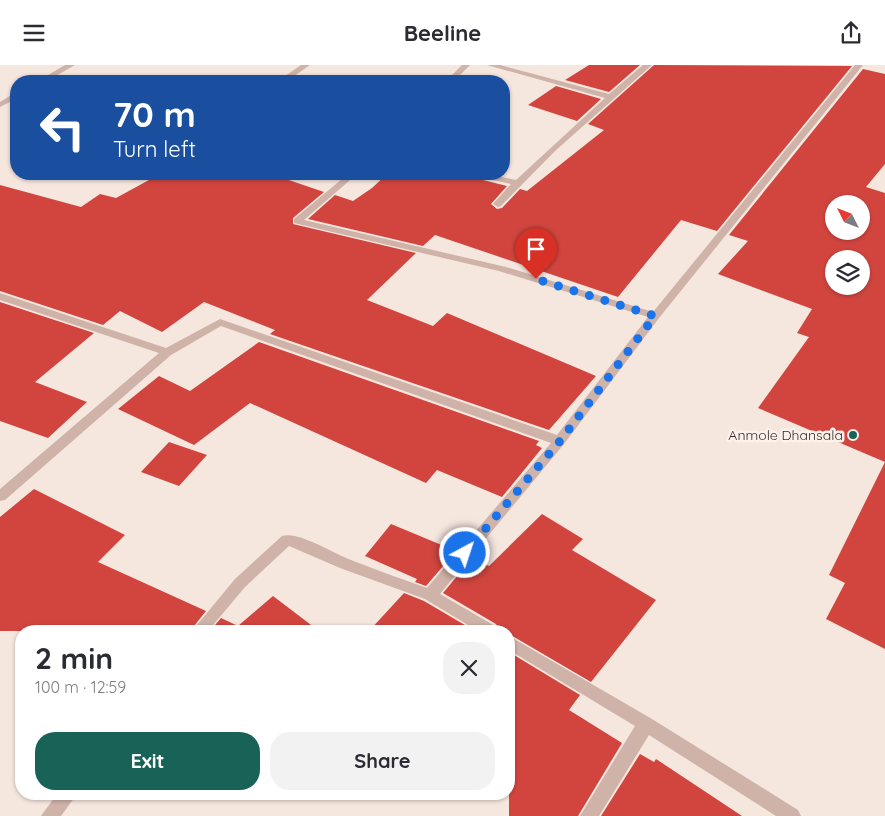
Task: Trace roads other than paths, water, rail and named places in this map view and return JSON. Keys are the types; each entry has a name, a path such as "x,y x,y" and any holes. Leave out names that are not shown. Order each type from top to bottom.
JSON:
{"street":[{"path":"52,75 70,65"},
{"path":"291,75 306,65"},
{"path":"456,75 466,65"},
{"path":"491,65 610,97"},
{"path":"498,204 517,183 610,97 648,65"},
{"path":"430,595 560,441 655,316 859,65"},
{"path":"346,180 297,221 502,269 655,316"},
{"path":"504,180 517,183"},
{"path":"0,296 167,352"},
{"path":"0,496 167,352 220,322 560,441"},
{"path":"204,625 240,583 287,540 302,544 345,564 430,595 480,625"},
{"path":"515,646 646,724 792,816"},
{"path":"589,816 646,724"},
{"path":"50,816 63,800"}],"place":[{"name":"Anmole Dhansala","path":"853,435"}]}
